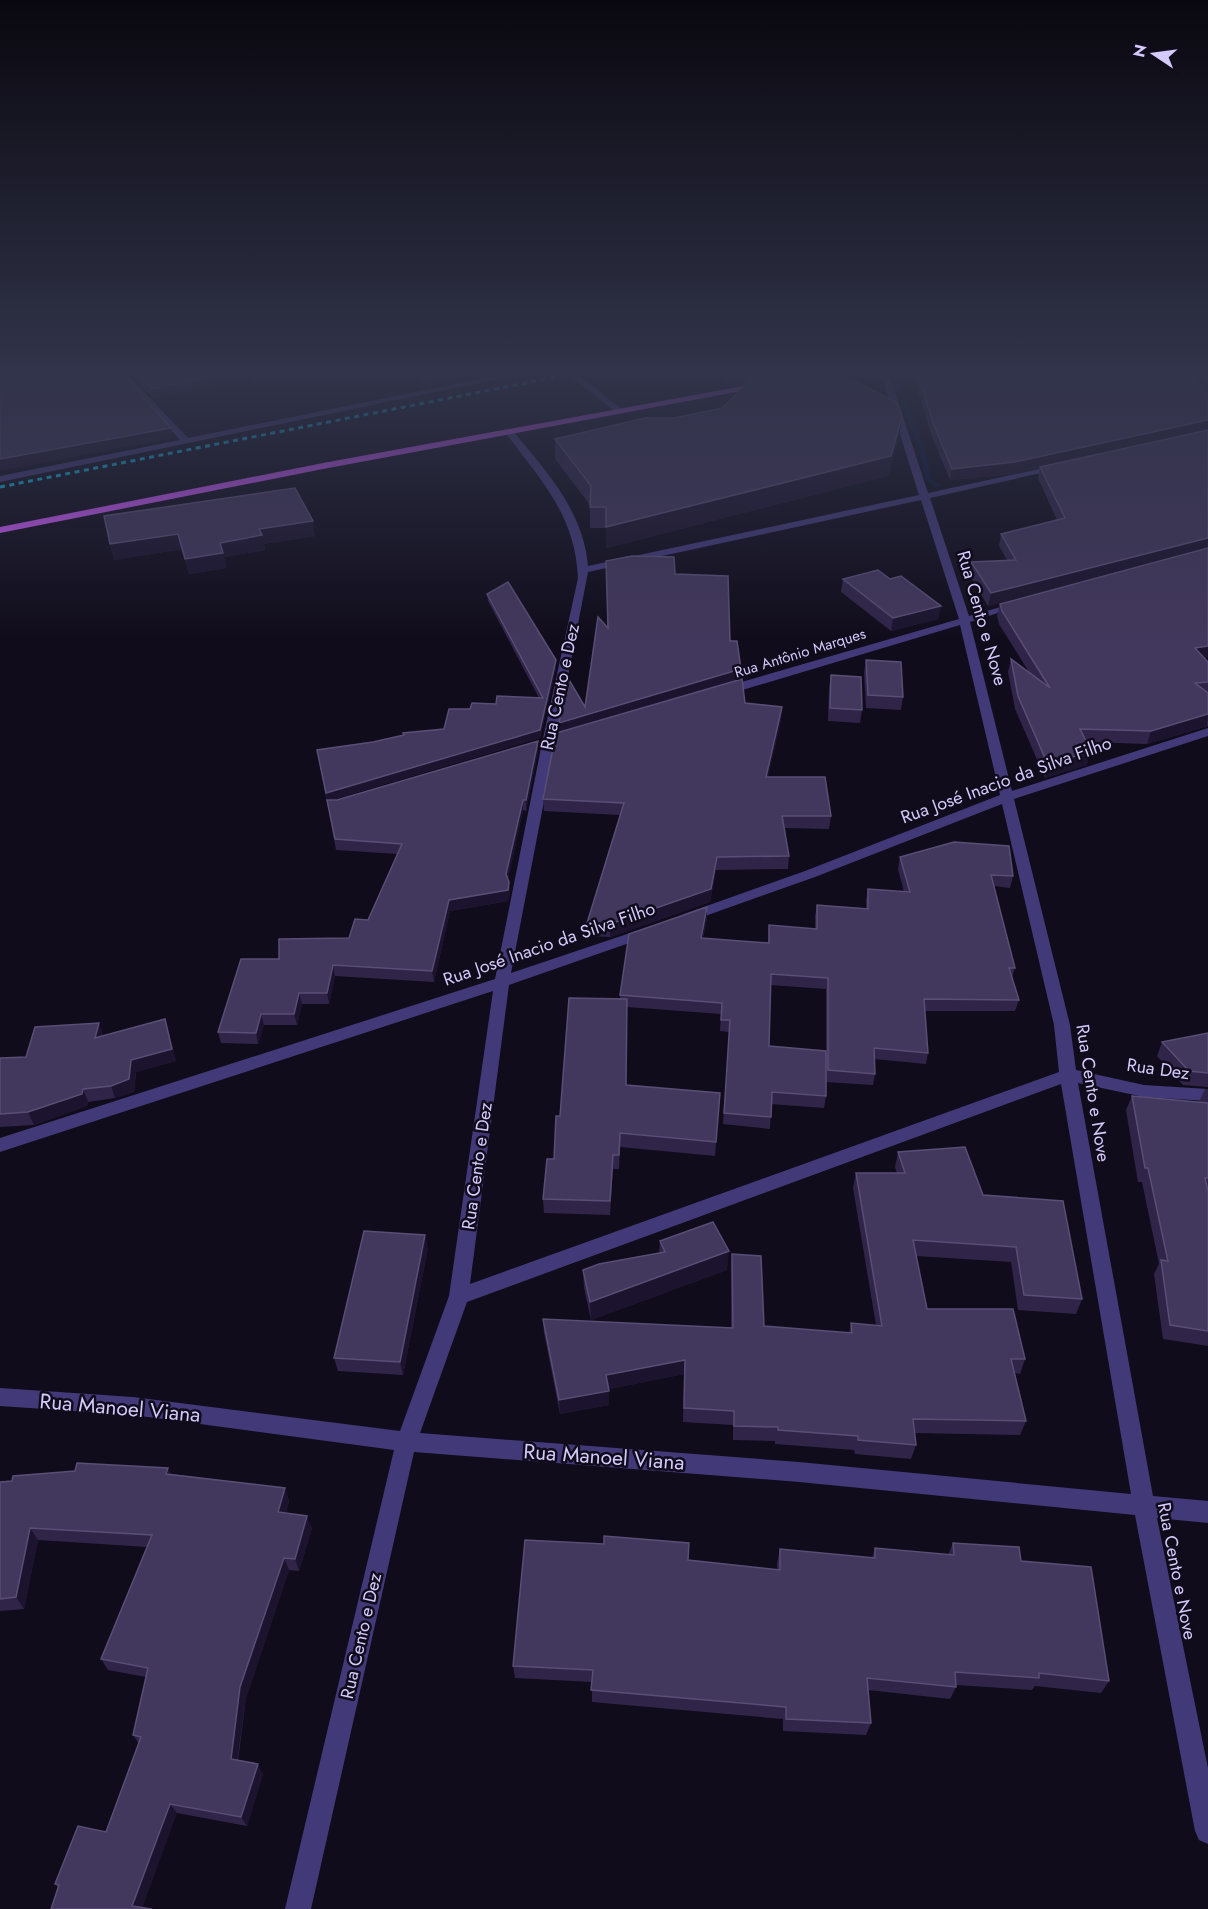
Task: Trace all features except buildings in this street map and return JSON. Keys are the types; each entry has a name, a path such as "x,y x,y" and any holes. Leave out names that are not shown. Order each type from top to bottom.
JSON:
{"main road":[{"path":"0,530 338,463"}],"street":[{"path":"0,479 78,463"},
{"name":"Rua Cento e Dez","path":"298,1909 406,1442 459,1296 502,983 583,570 583,553 578,534 568,513 534,463"},
{"name":"Rua Cento e Nove","path":"914,463 964,619 1062,1025 1068,1074 1144,1505 1208,1831"},
{"path":"583,570 1073,465"},
{"name":"Rua Antônio Marques","path":"717,693 964,619 1030,602"},
{"name":"Rua José Inacio da Silva Filho","path":"678,921 810,874 1008,797 1208,732"},
{"name":"Rua José Inacio da Silva Filho","path":"0,1145 281,1052 502,983 656,928"},
{"path":"459,1296 1068,1074"},
{"name":"Rua Dez","path":"1068,1074 1144,1091 1208,1095"},
{"name":"Rua Manoel Viana","path":"0,1397 133,1407 406,1442 799,1472 1208,1512"}],"waterway":[{"path":"925,463 928,479 938,486"}],"railway":[{"path":"0,487 121,463"}]}
